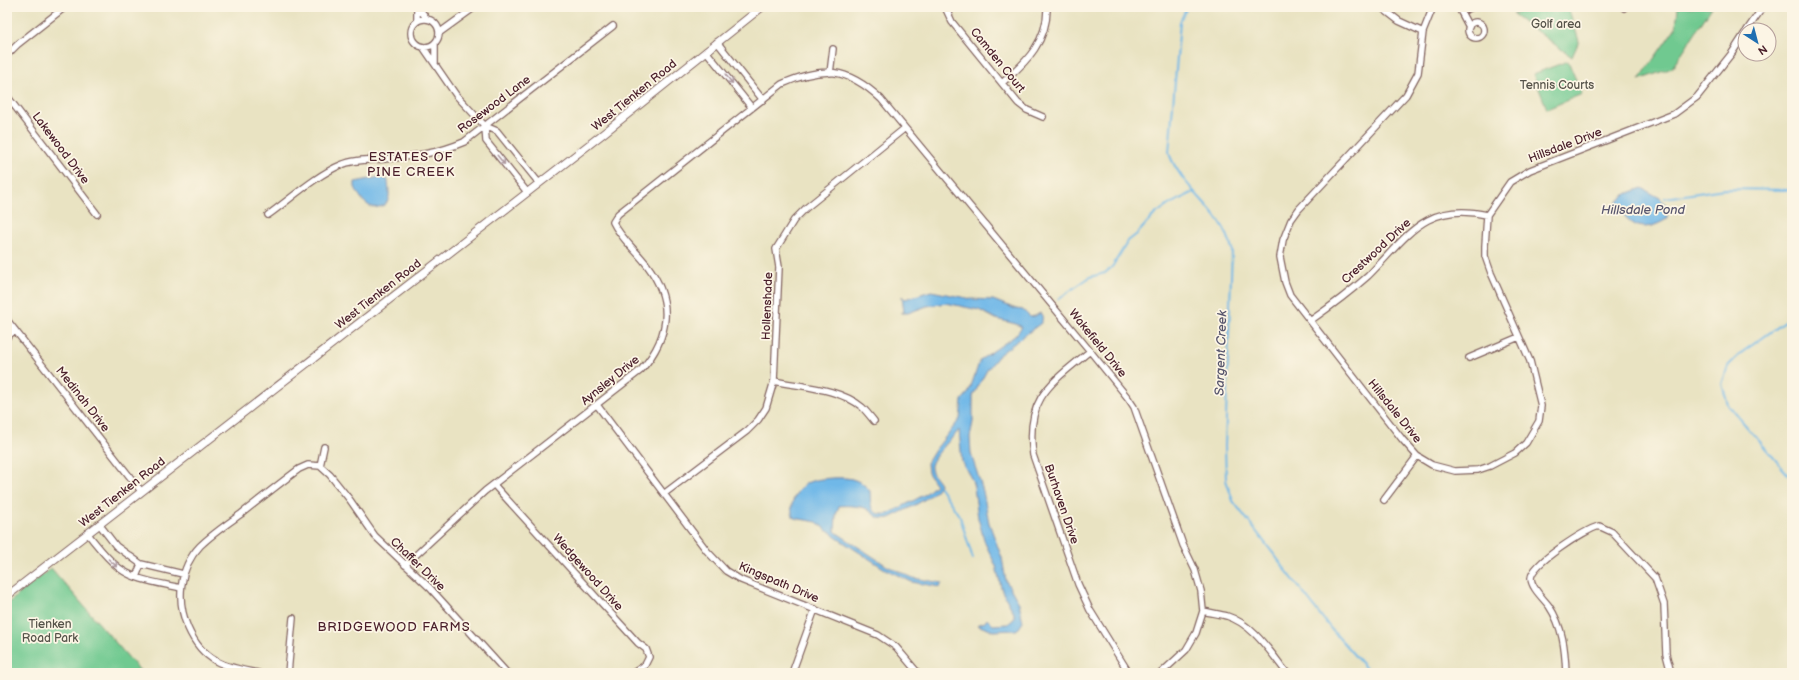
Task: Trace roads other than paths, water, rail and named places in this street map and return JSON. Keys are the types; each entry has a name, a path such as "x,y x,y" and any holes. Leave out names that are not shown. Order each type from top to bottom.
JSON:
{"street":[{"path":"7,55 18,44 65,7"},
{"path":"417,7 427,19 436,24 449,25"},
{"path":"417,7 417,21 411,34 414,43 423,48 435,63 456,95 485,126 497,131 539,183"},
{"path":"435,63 435,44 439,33 475,7"},
{"name":"West Tienken Road","path":"7,596 539,183 762,7"},
{"name":"Camden Court","path":"945,7 952,22 1003,82 1018,103 1042,118"},
{"path":"1003,82 1030,56 1040,42 1048,19 1047,7"},
{"path":"1382,7 1399,21 1423,32"},
{"name":"Hillsdale Drive","path":"1432,7 1423,32 1418,73 1406,95 1299,209 1286,232 1280,257 1285,282 1290,295 1402,439 1417,456 1432,465 1455,470 1472,471 1490,466 1515,453 1526,443 1539,421 1541,406 1530,361 1485,256 1487,215 1510,182 1520,175 1674,114 1697,97 1737,44"},
{"path":"1469,27 1460,10 1472,7"},
{"path":"1753,22 1763,7"},
{"path":"417,21 427,19"},
{"path":"436,24 439,33"},
{"name":"Rosewood Lane","path":"268,215 328,171 342,164 360,160 422,155 443,151 464,142 613,26"},
{"path":"717,42 763,100"},
{"path":"423,48 435,44"},
{"path":"830,73 833,49"},
{"path":"706,51 752,108"},
{"name":"Aynsley Drive","path":"405,565 484,491 494,485 642,370 653,357 662,340 666,323 663,296 658,282 647,265 617,231 613,222 618,214 627,209 782,84 804,75 822,72 830,73"},
{"name":"Wakefield Drive","path":"830,73 857,80 870,88 881,99 1128,398 1134,407 1183,545 1195,570 1201,591 1203,611"},
{"name":"Lakewood Drive","path":"7,96 97,214"},
{"path":"485,126 486,141 527,192"},
{"name":"Hollenshade","path":"665,493 747,431 758,420 766,408 774,381 779,267 776,249 794,220 806,208 905,128"},
{"name":"Crestwood Drive","path":"1310,321 1366,277 1415,228 1431,218 1444,212 1459,211 1487,215"},
{"name":"Medinah Drive","path":"7,320 141,491"},
{"path":"7,337 15,330"},
{"path":"1469,358 1519,337"},
{"name":"Burhaven Drive","path":"1090,351 1046,389 1032,420 1030,436 1033,455 1078,584 1090,610 1129,673"},
{"path":"774,381 829,392 848,398 862,407 874,421"},
{"name":"Kingspath Drive","path":"597,405 708,550 726,571 741,580 878,635 889,641 918,673"},
{"path":"258,673 226,666 214,661 200,648 191,635 184,620 181,601 183,574 193,555 207,540 299,469 308,465 320,466 324,447"},
{"path":"1384,500 1417,456"},
{"name":"Chaffer Drive","path":"320,466 342,490 374,536 430,588 507,673"},
{"name":"Wedgewood Drive","path":"494,485 638,643 646,649 649,657 645,665 633,673"},
{"path":"98,524 116,546 141,564 183,574"},
{"path":"1566,673 1565,650 1561,630 1555,616 1536,590 1531,580 1533,571 1540,563 1584,532 1600,526 1607,528 1624,543 1655,578 1664,604 1666,654 1672,673"},
{"path":"87,533 107,558 120,569 136,577 181,588"},
{"path":"136,577 141,564"},
{"path":"792,673 815,609"},
{"path":"1161,673 1186,650 1196,633 1203,611 1228,617 1244,624 1255,634 1287,673"},
{"path":"288,673 294,618"}],"water":[{"path":"380,177 388,180 389,197 385,205 375,207 364,202 355,187 355,182"},
{"name":"Hillsdale Pond","path":"1642,188 1660,198 1667,206 1667,219 1658,224 1644,227 1637,226 1626,218 1616,203 1626,194"},
{"path":"931,291 972,299 993,300 1016,309 1023,310 1030,317 1040,313 1042,316 1041,323 1000,354 987,370 973,396 973,422 970,437 971,454 983,491 989,523 1002,558 1006,581 1019,603 1023,622 1016,630 993,631 977,625 985,622 987,619 993,625 1008,624 1014,619 1014,613 1002,591 996,566 985,543 978,518 974,487 972,480 962,462 959,430 931,464 931,470 940,484 932,494 925,499 889,518 879,518 867,509 858,506 839,506 836,515 835,531 837,533 887,566 913,578 942,583 940,587 912,582 885,569 834,536 817,522 794,518 792,513 794,497 797,492 805,484 819,479 846,478 859,482 870,491 871,505 874,511 882,514 888,514 924,495 936,485 928,473 927,463 935,450 960,419 962,400 969,392 980,360 1015,336 1022,327 996,319 979,310 946,303 927,306 908,313 901,313 904,312 902,296 905,299"}],"waterway":[{"name":"Sargent Creek","path":"1187,7 1180,22 1169,152 1182,177 1224,228 1232,249 1225,446 1226,480 1233,501 1331,629 1370,673"},
{"path":"1665,198 1724,189 1792,190"},
{"path":"1058,299 1090,277 1105,273 1112,267 1128,241 1137,234 1155,214 1170,204 1194,192"},
{"path":"1792,317 1741,353 1728,366 1722,384 1728,405 1792,479"},
{"path":"940,487 960,517 973,559"}],"district":[{"name":"ESTATES OF PINE CREEK","path":"411,164"},
{"name":"BRIDGEWOOD FARMS","path":"394,626"}],"park label":[{"name":"Golf area","path":"1556,24"},
{"name":"Tennis Courts","path":"1557,85"},
{"name":"Tienken Road Park","path":"50,631"}]}
